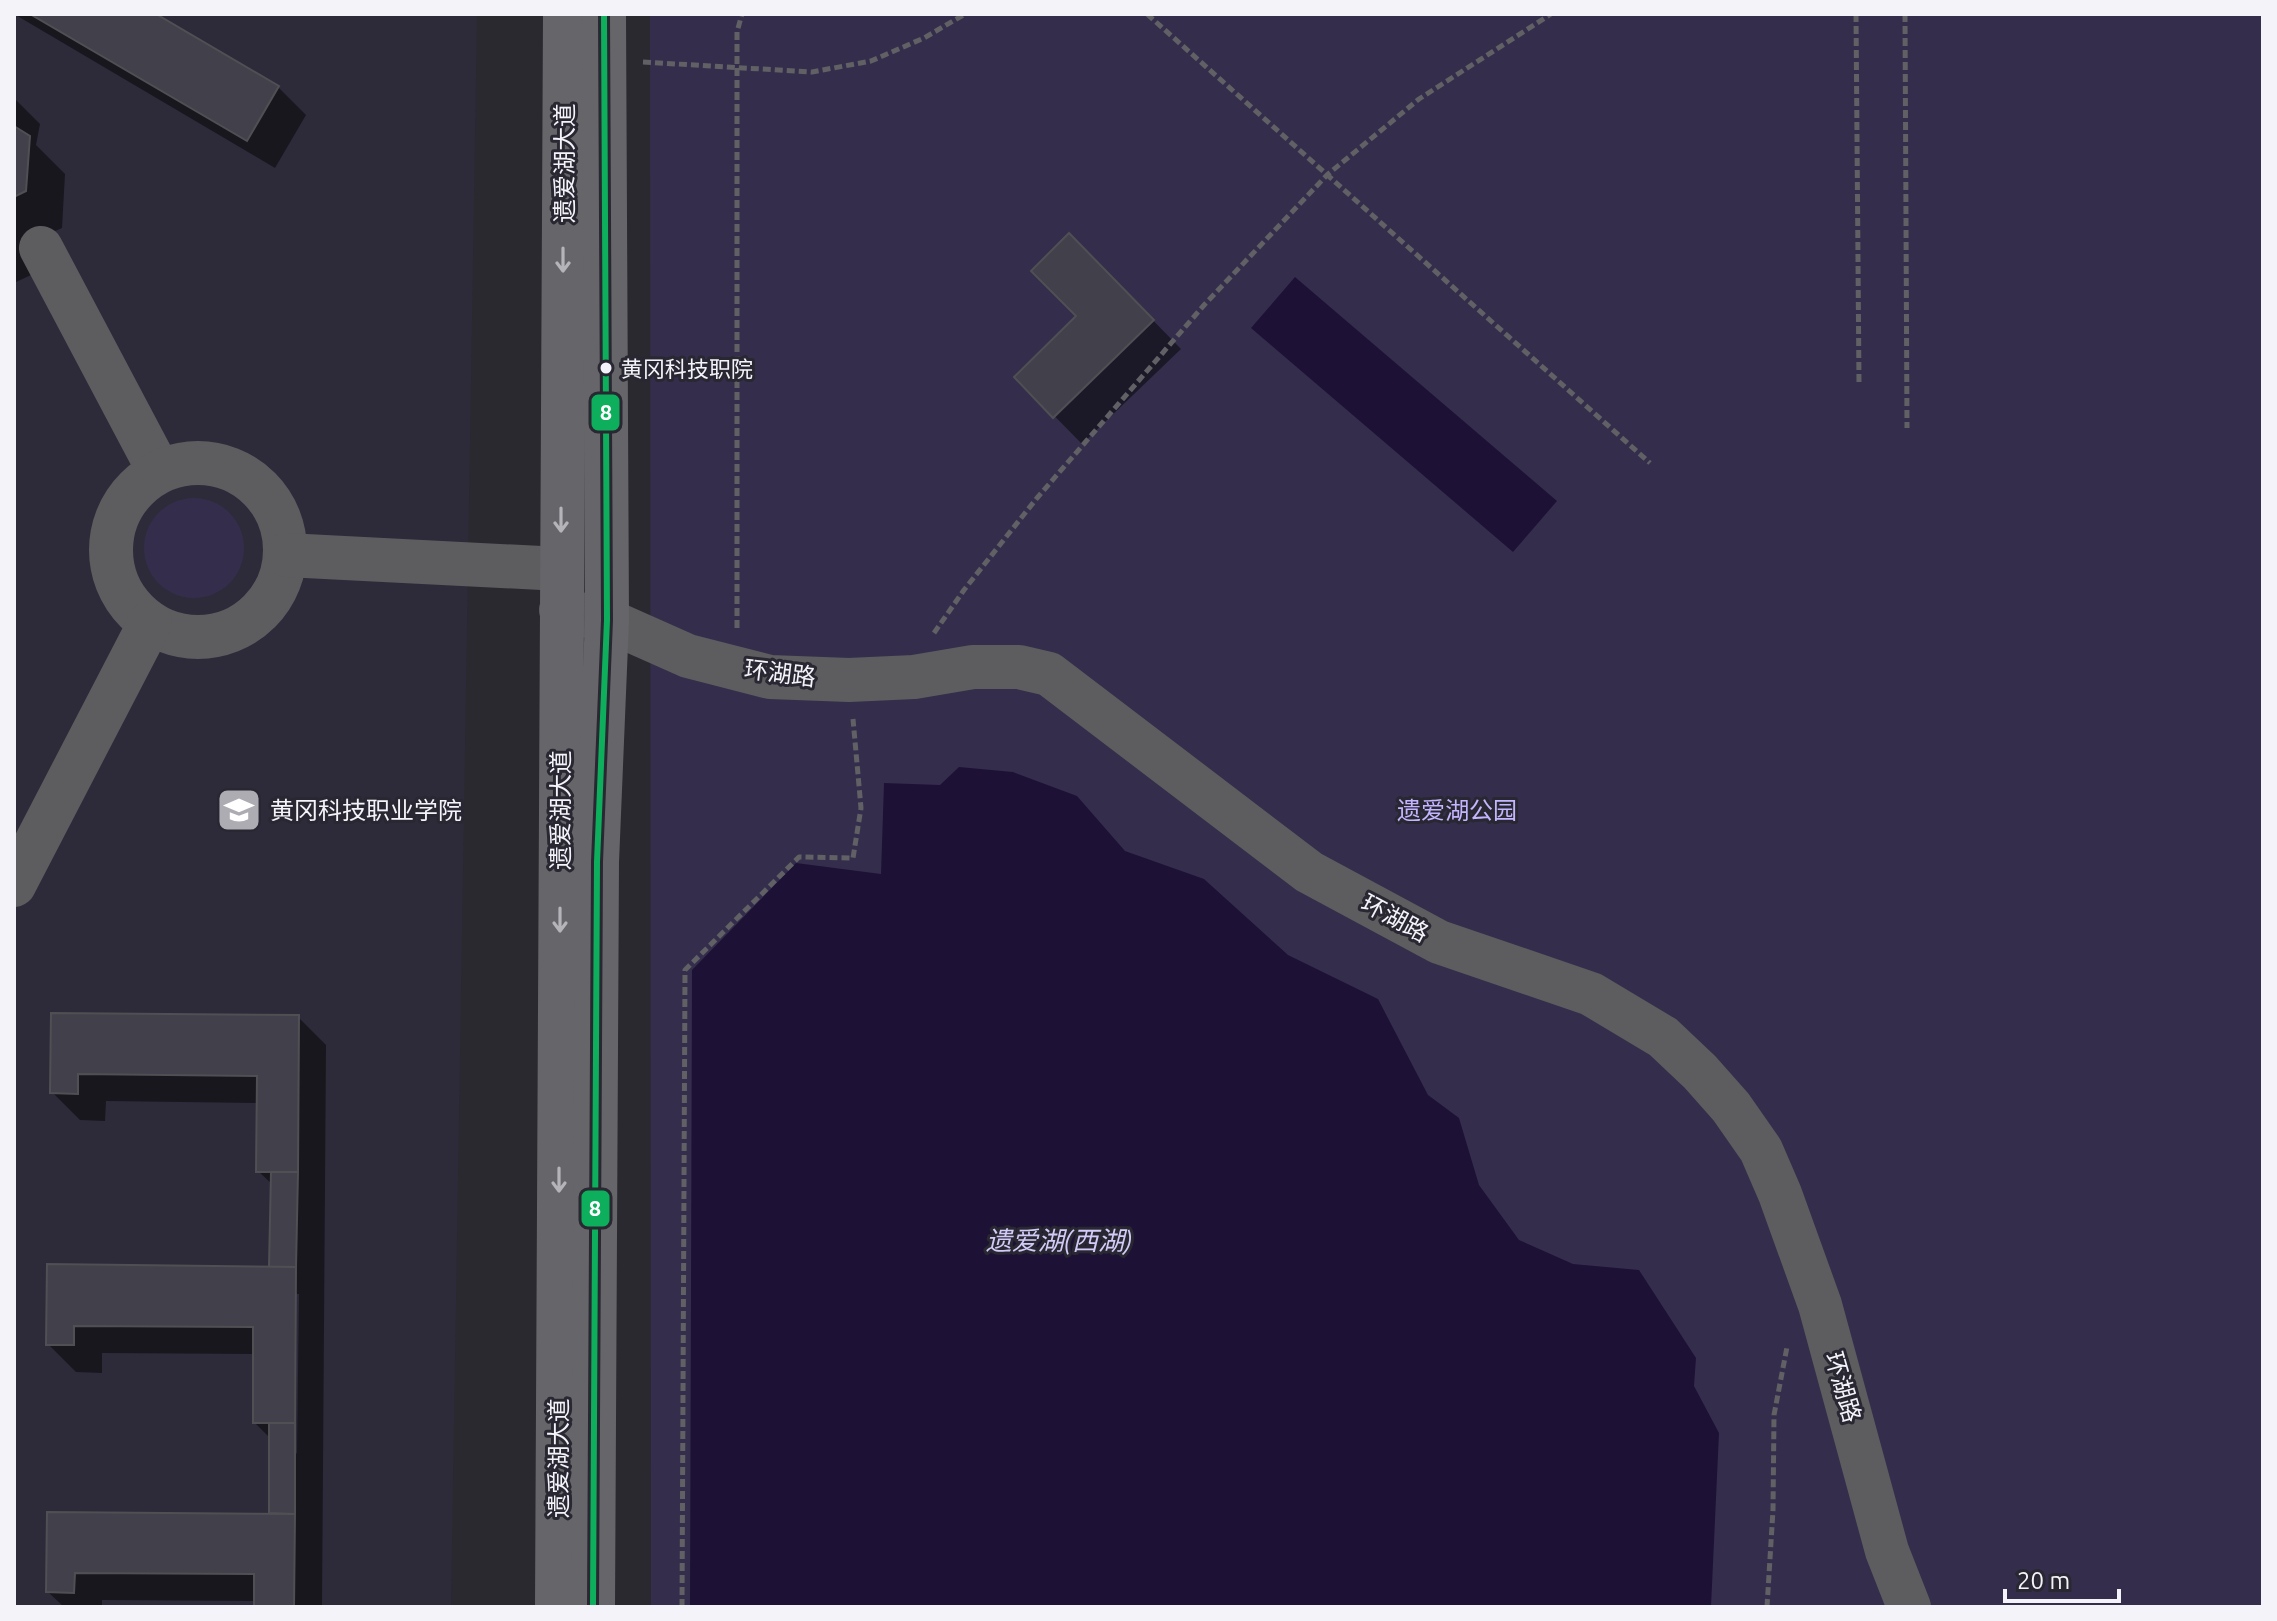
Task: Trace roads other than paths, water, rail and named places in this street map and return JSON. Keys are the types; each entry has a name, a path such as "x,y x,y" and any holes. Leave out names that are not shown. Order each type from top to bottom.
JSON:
{"main road":[{"name":"遗爱湖大道","path":"557,1607 565,14"},
{"name":"遗爱湖大道","path":"593,1607 597,862 607,620 604,14"}],"lane":[{"path":"41,248 159,471"},
{"path":"203,462 226,466 247,476 264,491 277,511 285,532 286,555 282,578 272,598 257,615 238,628 217,635 194,637 171,633 150,623 133,608 120,589 112,567 111,544 115,522 125,501 140,484 159,471 180,464 203,462"},
{"name":"环湖路","path":"286,555 561,590 607,620 688,656 770,677 849,680 904,677 973,667 1019,667 1049,674 1309,872 1439,942 1591,994 1663,1037 1731,1107 1761,1150 1780,1194 1820,1305 1887,1551 1909,1607"},
{"path":"14,885 150,623"}],"water":[{"path":"1295,277 1557,501 1513,552 1251,328"},
{"name":"遗爱湖(西湖)","path":"959,767 1013,772 1077,796 1125,851 1204,879 1288,955 1378,999 1428,1095 1459,1118 1479,1185 1519,1240 1573,1264 1639,1270 1696,1358 1694,1386 1719,1433 1711,1607 690,1607 692,970 796,863 881,874 884,783 940,785"}],"place":[{"name":"黄冈科技职院","path":"606,368"},
{"name":"黄冈科技职业学院","path":"239,810"}],"park label":[{"name":"遗爱湖公园","path":"1457,810"}]}
